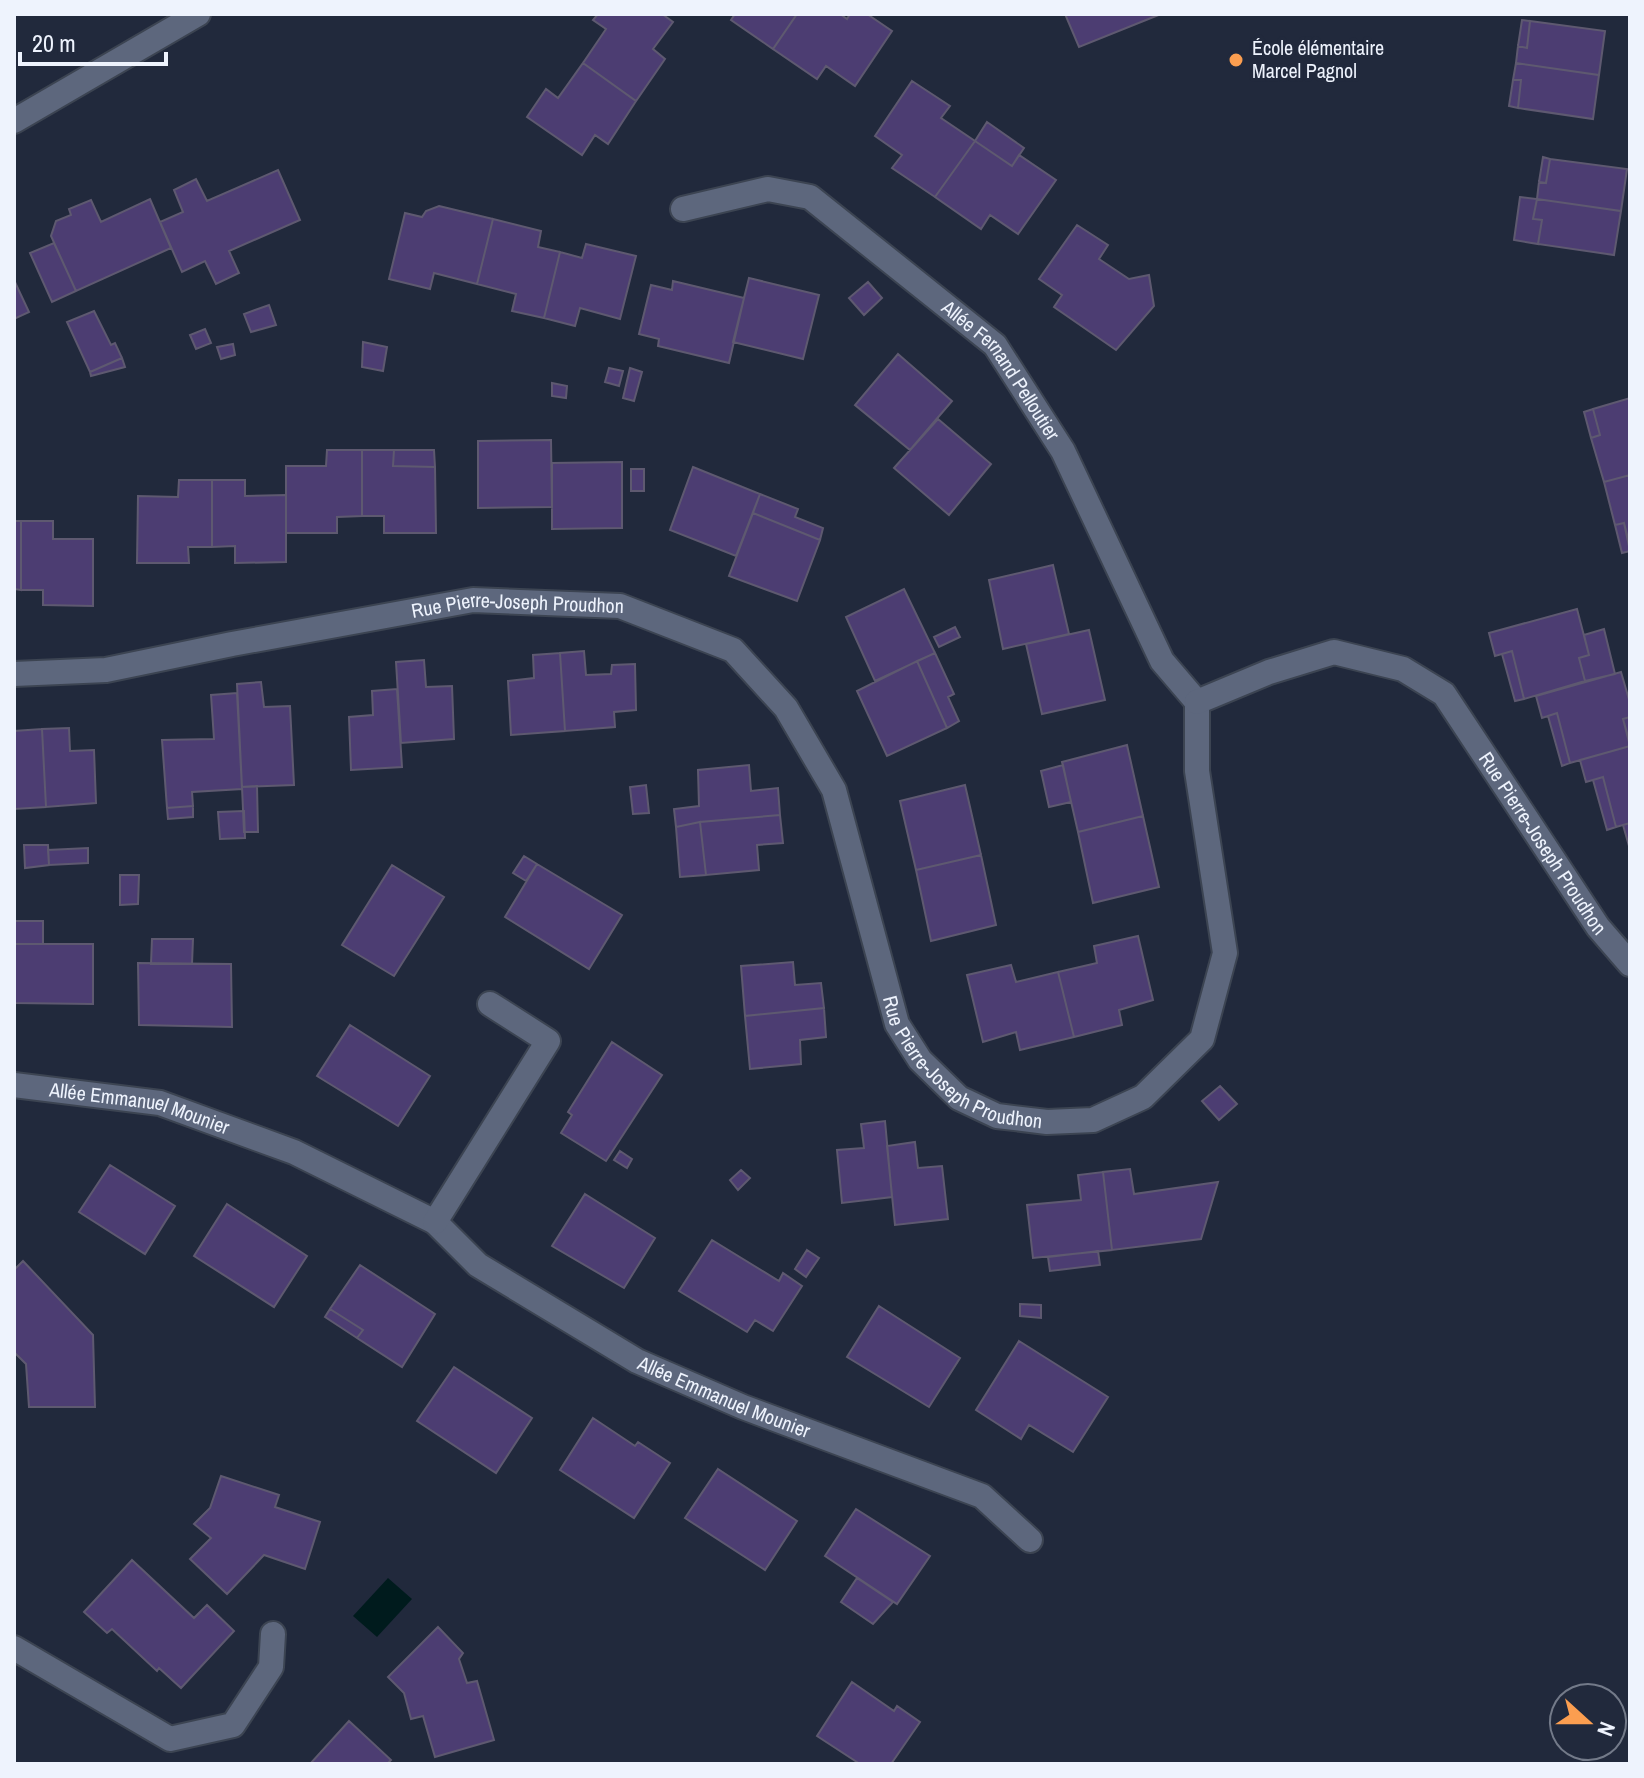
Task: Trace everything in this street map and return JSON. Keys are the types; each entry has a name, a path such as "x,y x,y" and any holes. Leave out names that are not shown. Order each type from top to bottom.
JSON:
{"street":[{"path":"14,121 198,14"},
{"name":"Allée Fernand Pelloutier","path":"683,209 768,189 810,197 995,345 1063,451 1162,661 1197,702"},
{"name":"Rue Pierre-Joseph Proudhon","path":"14,674 106,670 473,600 620,606 733,650 786,708 834,790 897,1024 920,1060 959,1098 997,1116 1047,1122 1093,1120 1143,1097 1202,1039 1225,953 1197,771 1197,702 1269,672 1334,652 1403,669 1444,694 1598,927 1630,964"},
{"path":"435,1222 548,1041 490,1004"},
{"name":"Allée Emmanuel Mounier","path":"14,1085 160,1103 294,1152 435,1222 478,1265 637,1361 743,1407 982,1496 1030,1540"},
{"path":"14,1648 170,1739 233,1725 271,1667 273,1634"}],"shaded area":[{"path":"388,1578 412,1599 377,1637 353,1616"}],"building":[{"path":"598,14 662,14 673,22 653,49 665,59 636,101 583,63 606,29 593,20"},
{"path":"735,14 797,14 773,49 731,20"},
{"path":"797,14 840,14 847,19 850,14 867,14 892,31 855,86 826,66 817,79 773,49"},
{"path":"1065,14 1161,14 1079,47"},
{"path":"1522,20 1530,21 1527,48 1518,46"},
{"path":"1530,21 1605,31 1599,75 1516,63 1518,46 1527,48"},
{"path":"583,63 636,101 608,144 595,135 582,155 527,117 546,89 558,98"},
{"path":"1516,63 1599,75 1593,119 1518,108 1521,80 1513,80"},
{"path":"1513,80 1521,80 1518,108 1509,106"},
{"path":"912,81 950,106 941,118 975,141 935,197 892,168 902,155 875,136"},
{"path":"987,122 1024,148 1012,166 975,141"},
{"path":"975,141 1012,166 1019,155 1056,180 1018,234 990,215 981,229 935,197"},
{"path":"1543,157 1550,159 1546,183 1539,182"},
{"path":"1550,159 1627,169 1621,211 1537,199 1539,182 1546,183"},
{"path":"278,170 300,220 229,251 239,273 216,284 205,261 182,272 160,222 183,212 174,190 196,179 207,201"},
{"path":"1520,197 1537,199 1533,219 1542,220 1538,244 1514,240"},
{"path":"150,199 171,248 76,291 51,236 56,221 71,215 69,209 91,200 101,222"},
{"path":"1537,199 1621,211 1614,255 1538,244 1542,220 1533,219"},
{"path":"439,206 493,219 477,284 434,273 430,289 389,279 405,213 422,217 426,211"},
{"path":"493,219 541,231 538,247 560,252 544,318 512,311 516,294 477,284"},
{"path":"1077,225 1108,245 1099,259 1129,279 1149,275 1154,306 1116,350 1054,307 1062,295 1039,279"},
{"path":"54,243 76,291 52,302 30,253"},
{"path":"586,244 636,256 620,319 580,308 575,326 544,318 560,252 582,258"},
{"path":"749,278 819,295 803,359 733,342"},
{"path":"14,280 29,312 14,319"},
{"path":"673,281 744,298 729,363 658,346 659,339 639,334 651,285 672,290"},
{"path":"868,282 882,298 864,315 849,298"},
{"path":"269,305 276,325 251,332 244,314"},
{"path":"94,311 111,345 115,343 122,358 90,372 67,322"},
{"path":"205,329 211,343 196,349 190,335"},
{"path":"363,342 387,347 383,371 362,367"},
{"path":"233,344 235,355 221,359 217,347"},
{"path":"898,354 952,401 910,450 855,405"},
{"path":"122,358 125,367 91,376 90,372"},
{"path":"609,368 623,371 619,386 605,382"},
{"path":"630,368 642,372 634,401 623,398"},
{"path":"552,383 567,386 566,398 552,396"},
{"path":"1630,398 1630,475 1604,482 1591,438 1600,435 1593,409"},
{"path":"1593,409 1600,435 1591,438 1584,412"},
{"path":"938,419 991,464 949,515 894,468"},
{"path":"551,440 552,507 478,508 478,441"},
{"path":"327,450 362,450 362,516 337,517 337,533 286,533 286,466 326,466"},
{"path":"362,450 394,450 393,466 435,467 436,533 384,533 384,516 362,516"},
{"path":"394,450 434,450 435,467 393,466"},
{"path":"622,462 622,528 552,529 552,463"},
{"path":"693,467 760,494 736,556 670,530"},
{"path":"631,469 644,469 644,491 631,491"},
{"path":"1630,475 1630,546 1624,523 1615,525 1604,482"},
{"path":"179,480 212,480 212,547 188,547 189,563 137,563 138,496 178,497"},
{"path":"212,480 245,480 245,496 286,495 286,562 235,563 235,546 212,547"},
{"path":"760,494 798,509 795,517 823,528 820,540 753,513"},
{"path":"753,513 820,540 797,601 729,576"},
{"path":"14,521 21,521 21,590 14,589"},
{"path":"21,521 53,521 53,539 93,539 93,606 43,605 43,590 21,590"},
{"path":"1624,523 1630,551 1622,553 1615,525"},
{"path":"1053,565 1069,634 1003,649 989,580"},
{"path":"904,589 935,653 875,681 846,617"},
{"path":"1577,609 1589,655 1579,658 1585,681 1524,699 1512,651 1495,656 1489,633"},
{"path":"955,627 960,637 939,647 934,637"},
{"path":"1604,629 1615,674 1585,681 1579,658 1589,655 1584,635"},
{"path":"1089,630 1105,700 1042,714 1026,644"},
{"path":"584,651 586,675 611,674 612,665 635,664 636,710 614,712 615,727 565,731 560,653"},
{"path":"1512,651 1524,699 1515,701 1502,654"},
{"path":"560,653 565,731 511,735 508,681 534,678 533,655"},
{"path":"935,653 954,694 948,697 959,721 947,728 917,661"},
{"path":"424,660 426,687 452,686 454,739 401,743 396,662"},
{"path":"917,661 947,728 887,756 857,691"},
{"path":"1621,672 1630,703 1630,717 1623,719 1630,746 1570,763 1557,713 1542,718 1536,696"},
{"path":"261,682 264,707 290,706 294,785 242,787 237,684"},
{"path":"397,689 402,767 351,770 349,717 373,715 372,691"},
{"path":"237,693 242,789 192,792 193,806 167,808 162,740 214,739 211,695"},
{"path":"1557,713 1570,763 1562,766 1548,716"},
{"path":"1630,717 1630,743 1623,719"},
{"path":"69,728 70,751 94,750 96,803 46,807 42,729"},
{"path":"42,729 46,807 14,809 14,731"},
{"path":"1127,745 1143,816 1078,832 1062,762"},
{"path":"1630,746 1630,823 1616,827 1603,777 1586,782 1580,760"},
{"path":"749,765 751,791 778,788 780,815 676,827 674,809 699,806 698,770"},
{"path":"1063,765 1071,802 1049,807 1041,771"},
{"path":"1603,777 1616,827 1607,830 1593,780"},
{"path":"646,785 649,813 633,814 630,787"},
{"path":"965,785 981,855 916,870 900,801"},
{"path":"257,786 258,832 244,832 242,787"},
{"path":"193,806 193,817 168,819 167,808"},
{"path":"244,811 245,838 220,839 218,812"},
{"path":"780,815 783,843 757,845 759,870 706,875 700,822"},
{"path":"1143,816 1159,887 1093,903 1078,832"},
{"path":"700,822 706,875 680,877 676,827"},
{"path":"1630,823 1630,846 1629,846 1623,825"},
{"path":"24,845 48,845 49,865 25,868"},
{"path":"88,848 88,863 49,865 48,850"},
{"path":"981,855 996,925 931,941 916,870"},
{"path":"524,856 537,864 526,881 513,873"},
{"path":"537,864 622,915 589,969 505,917"},
{"path":"392,865 444,897 394,976 342,945"},
{"path":"120,875 139,875 138,904 120,905"},
{"path":"14,921 43,921 43,944 14,944"},
{"path":"1138,936 1153,1000 1119,1010 1122,1025 1074,1037 1058,972 1097,963 1094,946"},
{"path":"152,939 193,939 192,964 151,964"},
{"path":"14,944 93,944 93,1004 14,1003"},
{"path":"793,962 795,985 821,983 824,1008 745,1016 741,966"},
{"path":"138,963 231,964 232,1027 139,1025"},
{"path":"1011,965 1016,982 1058,972 1074,1037 1020,1050 1016,1032 983,1042 967,975"},
{"path":"824,1008 826,1037 800,1040 801,1064 750,1069 745,1016"},
{"path":"350,1025 430,1076 398,1126 317,1076"},
{"path":"612,1042 662,1075 606,1161 561,1133 572,1115 568,1112"},
{"path":"1220,1086 1237,1104 1219,1120 1202,1101"},
{"path":"885,1121 892,1197 842,1203 837,1150 864,1148 861,1124"},
{"path":"915,1142 918,1168 942,1166 948,1219 895,1225 887,1146"},
{"path":"620,1151 632,1159 627,1168 614,1160"},
{"path":"110,1165 175,1206 145,1254 79,1212"},
{"path":"1130,1169 1134,1194 1218,1182 1201,1239 1112,1250 1103,1172"},
{"path":"741,1170 750,1178 738,1190 730,1180"},
{"path":"1103,1172 1112,1250 1033,1258 1027,1205 1081,1200 1078,1175"},
{"path":"585,1194 655,1238 624,1288 552,1246"},
{"path":"227,1204 307,1256 274,1307 194,1256"},
{"path":"712,1240 779,1281 783,1273 802,1286 773,1331 755,1320 747,1332 679,1291"},
{"path":"807,1250 819,1258 806,1277 795,1269"},
{"path":"1098,1251 1100,1265 1050,1271 1048,1257"},
{"path":"23,1261 93,1335 95,1407 29,1407 26,1364 14,1352 14,1270"},
{"path":"360,1265 435,1314 402,1367 357,1338 363,1330 330,1309"},
{"path":"1020,1304 1041,1305 1041,1318 1020,1316"},
{"path":"879,1306 960,1358 929,1407 847,1357"},
{"path":"330,1309 363,1330 357,1338 325,1317"},
{"path":"1019,1341 1108,1397 1073,1452 1029,1425 1021,1439 976,1410"},
{"path":"454,1367 532,1418 496,1473 417,1421"},
{"path":"593,1418 635,1446 638,1442 670,1463 634,1518 560,1470"},
{"path":"718,1469 797,1521 765,1570 685,1518"},
{"path":"221,1476 279,1495 275,1507 320,1522 305,1569 264,1555 227,1594 190,1559 211,1538 194,1524 210,1508"},
{"path":"856,1509 930,1556 897,1604 825,1556"},
{"path":"132,1560 194,1618 207,1605 234,1631 181,1688 159,1668 157,1671 112,1629 107,1633 84,1612"},
{"path":"857,1578 893,1602 873,1624 841,1602"},
{"path":"438,1627 463,1653 459,1659 467,1683 477,1681 494,1740 435,1757 423,1716 411,1719 404,1693 388,1677"},
{"path":"852,1682 894,1711 897,1706 920,1722 891,1764 860,1764 817,1736"},
{"path":"349,1721 391,1760 387,1764 310,1764"}],"place":[{"name":"École élémentaire Marcel Pagnol","path":"1236,60"}]}
